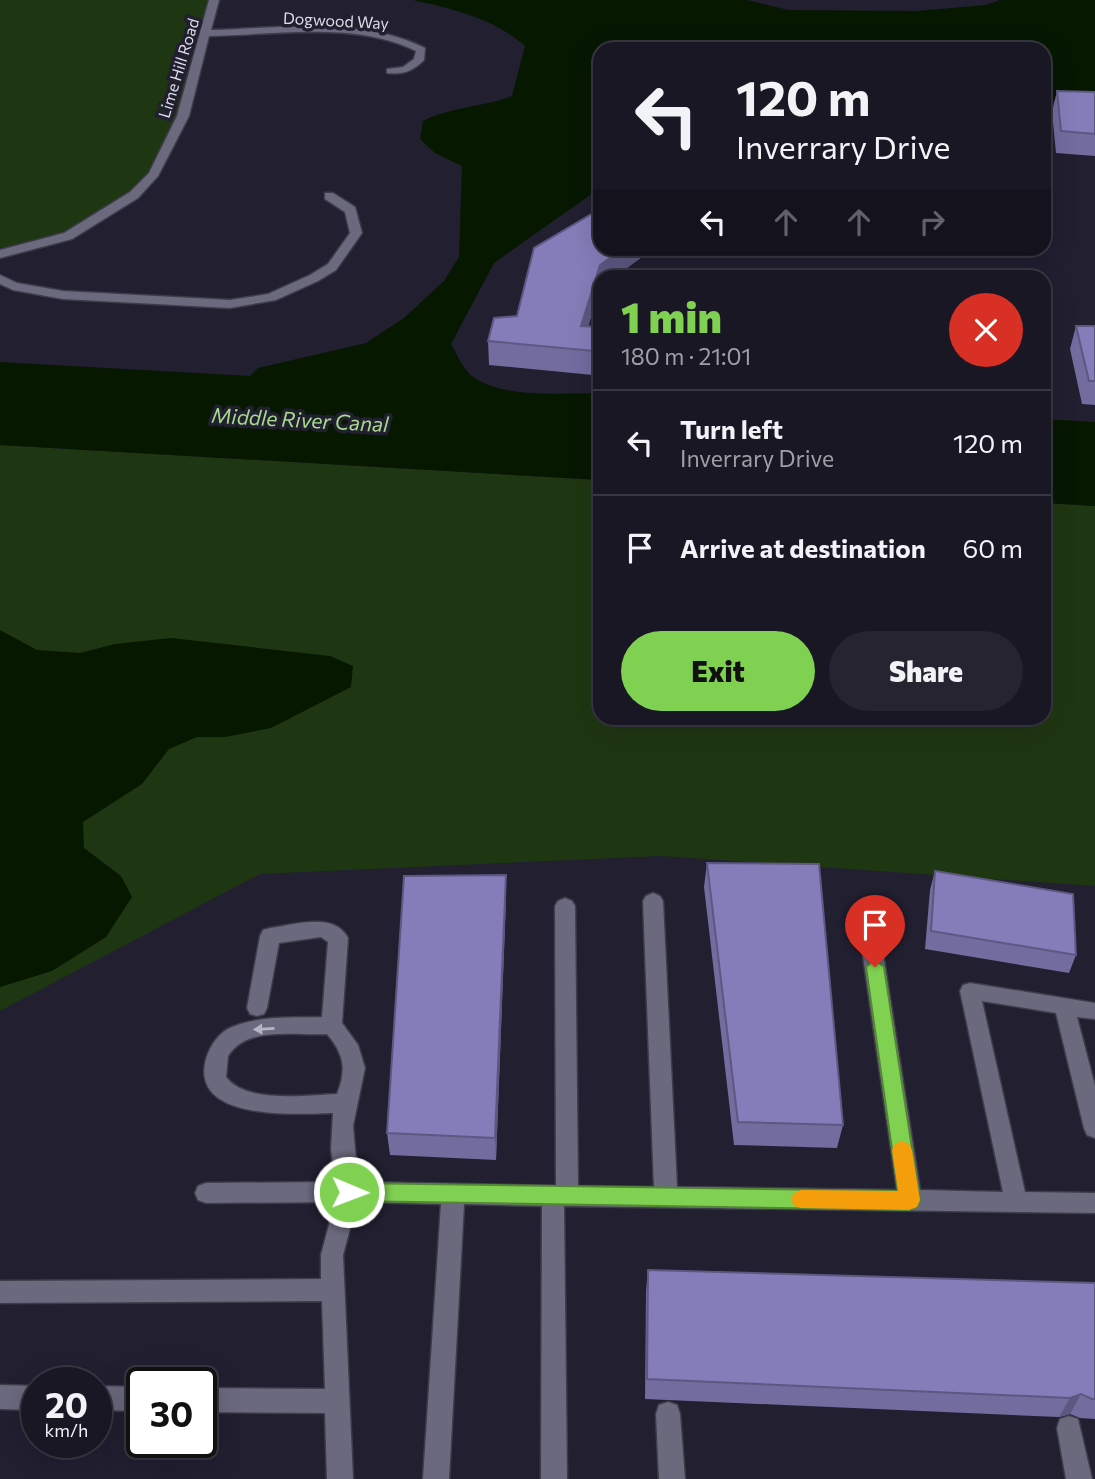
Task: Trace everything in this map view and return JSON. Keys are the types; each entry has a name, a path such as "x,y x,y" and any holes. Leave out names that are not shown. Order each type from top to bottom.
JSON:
{"street":[{"name":"Lime Hill Road","path":"0,254 68,236 134,195 154,174 183,116 214,0"},
{"name":"Dogwood Way","path":"206,33 312,32 376,36 408,41 421,50 419,60 412,65 391,71"},
{"path":"0,279 13,286 63,295 230,304 271,297 332,267 356,233 351,209 329,196"},
{"path":"653,901 666,1197"},
{"path":"554,1479 565,906"},
{"path":"867,915 909,1200"},
{"path":"257,1008 270,936 324,929 338,939 332,1025 349,1046 354,1062 354,1081 345,1103 341,1165 349,1192 332,1255 340,1479"},
{"path":"1016,1202 970,991 1095,1010"},
{"path":"1064,1005 1095,1128"},
{"path":"332,1025 242,1032 228,1039 218,1054 214,1070 218,1084 229,1096 246,1103 345,1103"},
{"path":"206,1193 349,1192 1095,1203"},
{"path":"436,1479 453,1194"},
{"path":"0,1292 333,1290"},
{"path":"0,1397 21,1398"},
{"path":"217,1399 337,1401"},
{"path":"668,1413 672,1479"},
{"path":"1069,1428 1079,1479"}],"green space":[{"path":"0,0 214,0 183,116 154,174 134,195 68,236 0,248"},
{"path":"0,445 593,480 593,725 1051,725 1051,503 1095,506 1095,886 661,856 260,874 0,1011"}],"water":[{"name":"Middle River Canal","path":"413,0 747,0 788,10 917,11 986,5 1000,0 1095,0 1095,102 1051,100 1051,42 593,42 593,193 494,263 451,344 468,372 476,379 504,390 593,394 593,480 0,445 0,362 250,376 258,368 366,343 404,318 444,281 459,257 462,166 435,153 420,139 423,121 433,116 512,96 525,46 500,28 458,11"},
{"path":"1051,419 1095,422 1095,506 1051,503"},
{"path":"0,630 37,650 80,653 115,644 171,638 330,656 353,666 351,687 271,728 225,737 197,737 169,749 142,784 83,822 84,848 121,876 132,897 106,937 52,971 0,987"}],"building":[{"path":"1057,91 1095,92 1095,134 1061,131"},
{"path":"593,213 593,256 613,256 600,265 598,270 593,270 593,287 581,326 593,327 593,351 488,341 494,318 517,316 534,248"},
{"path":"1076,326 1095,326 1095,381 1089,381"},
{"path":"707,863 819,864 843,1125 738,1122"},
{"path":"935,871 1073,894 1076,955 931,931"},
{"path":"506,875 495,1138 387,1133 404,876"},
{"path":"648,1270 1095,1283 1095,1399 1081,1394 1070,1398 647,1379"}],"slow traffic":[{"path":"801,1199 909,1200 902,1150"}],"route":[{"path":"349,1192 909,1200 875,967"}]}
